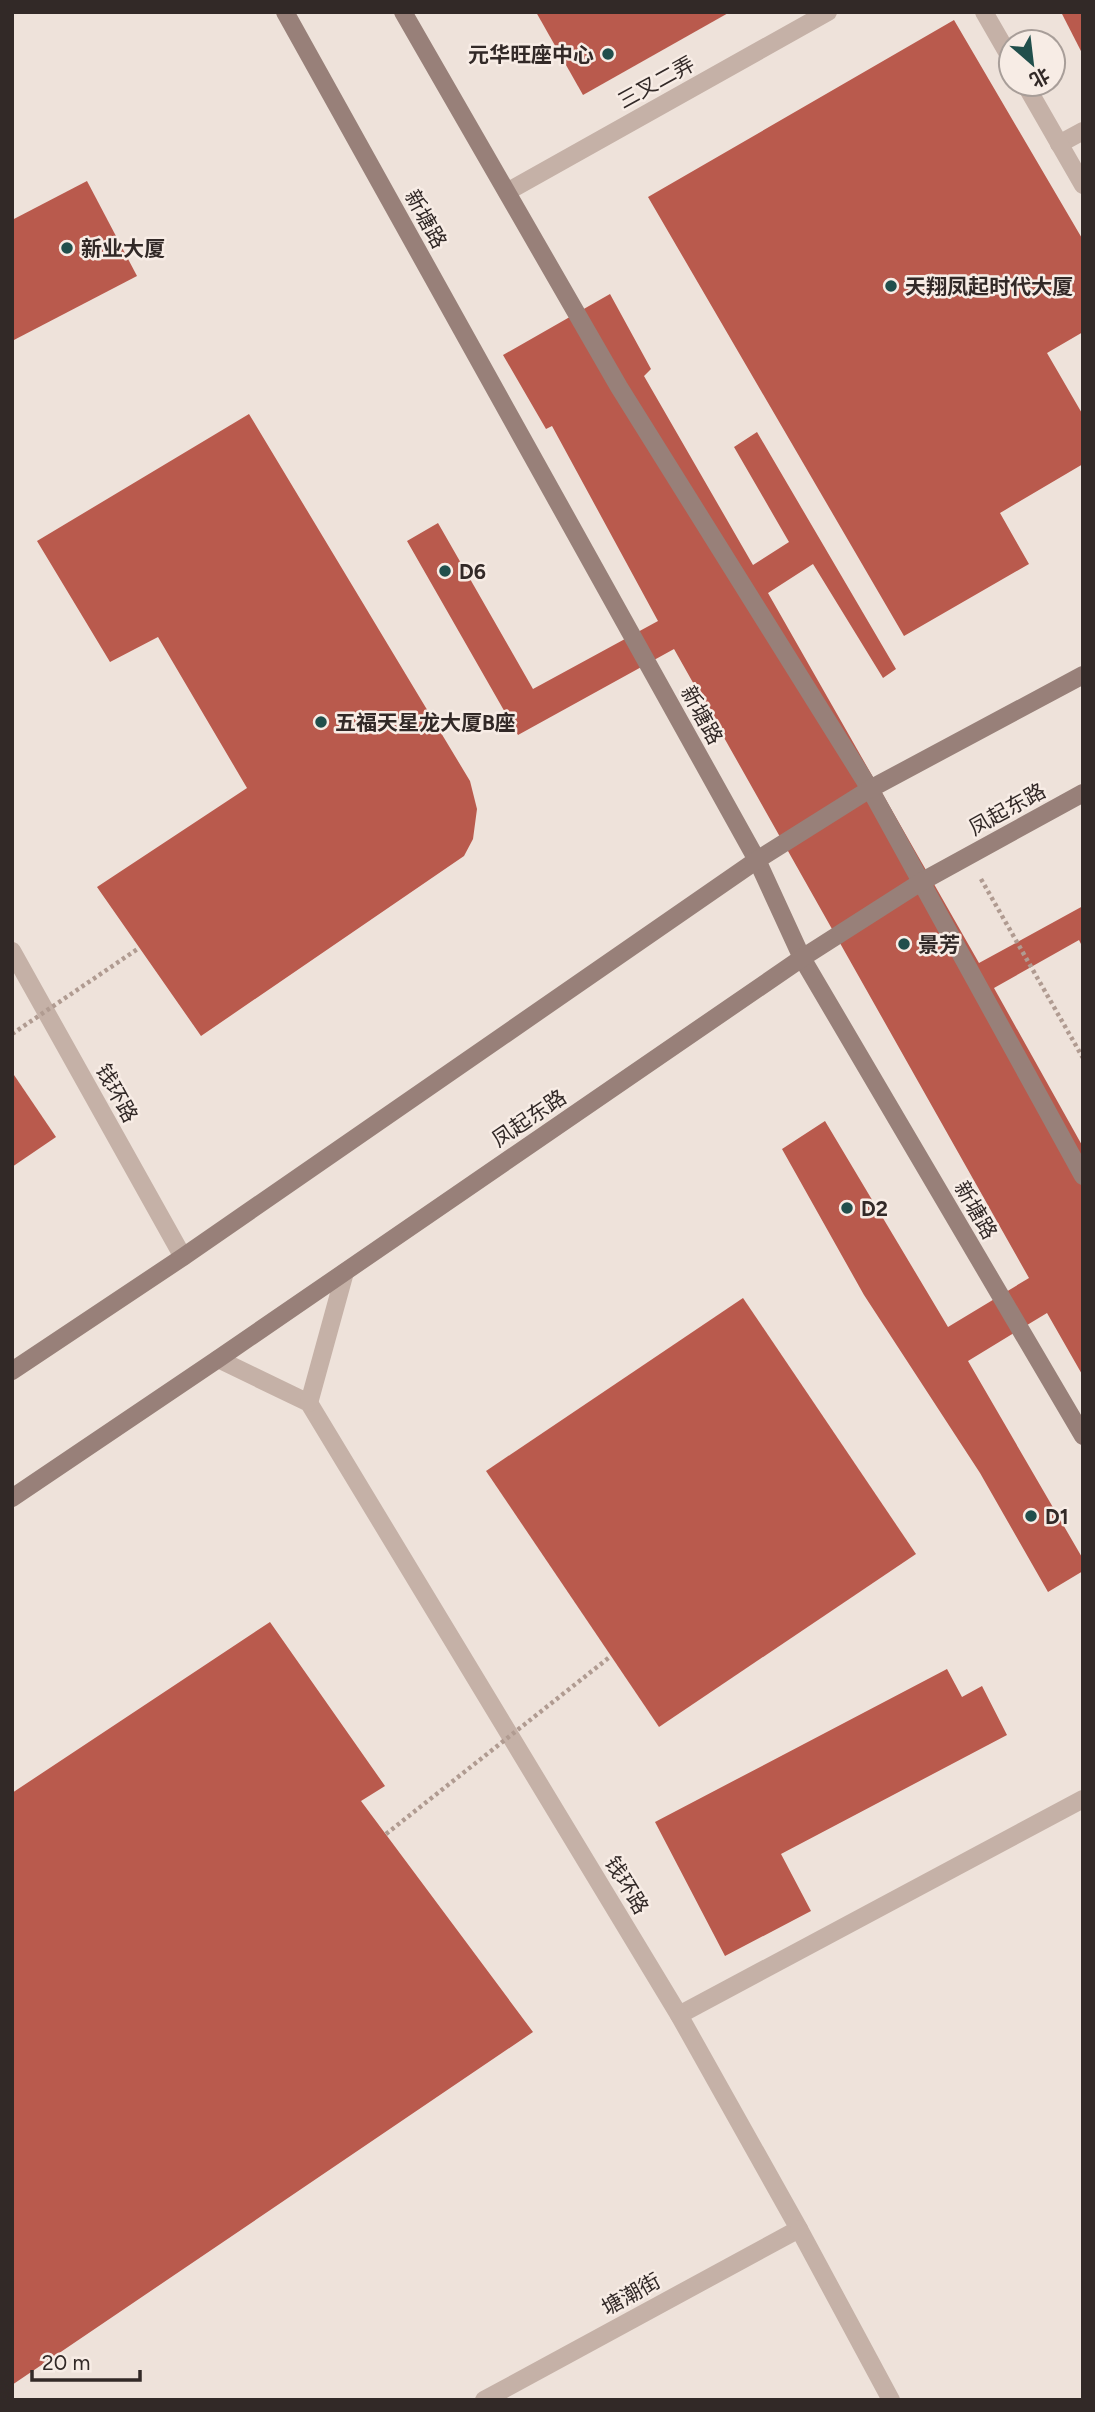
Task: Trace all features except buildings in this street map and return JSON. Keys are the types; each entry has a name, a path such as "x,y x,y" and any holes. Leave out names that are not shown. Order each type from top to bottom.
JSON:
{"main road":[{"name":"新塘路","path":"285,12 757,860 802,958 1083,1436"},
{"path":"403,12 619,387 870,789 1083,1176"},
{"path":"12,1371 757,860 870,789 1083,675"},
{"name":"凤起东路","path":"12,1498 802,958 921,882 1083,793"}],"street":[{"name":"三叉二弄","path":"507,192 828,12"},
{"path":"984,12 997,35"},
{"path":"1033,98 1083,185"},
{"path":"1059,144 1083,131"},
{"name":"钱环路","path":"12,951 183,1256"},
{"path":"218,1359 309,1403 345,1272"},
{"name":"钱环路","path":"309,1403 679,2015 891,2400"},
{"path":"679,2015 1083,1798"},
{"name":"塘潮街","path":"484,2400 799,2229"}],"path":[{"path":"968,856 1083,1058"},
{"path":"12,1034 139,948"},
{"path":"386,1834 611,1656"}],"place":[{"name":"元华旺座中心","path":"608,54"},
{"name":"新业大厦","path":"67,248"},
{"name":"天翔凤起时代大厦","path":"891,286"},
{"name":"D6","path":"445,571"},
{"name":"五福天星龙大厦B座","path":"321,722"},
{"name":"景芳","path":"904,944"},
{"name":"D2","path":"847,1208"},
{"name":"D1","path":"1031,1516"}]}
